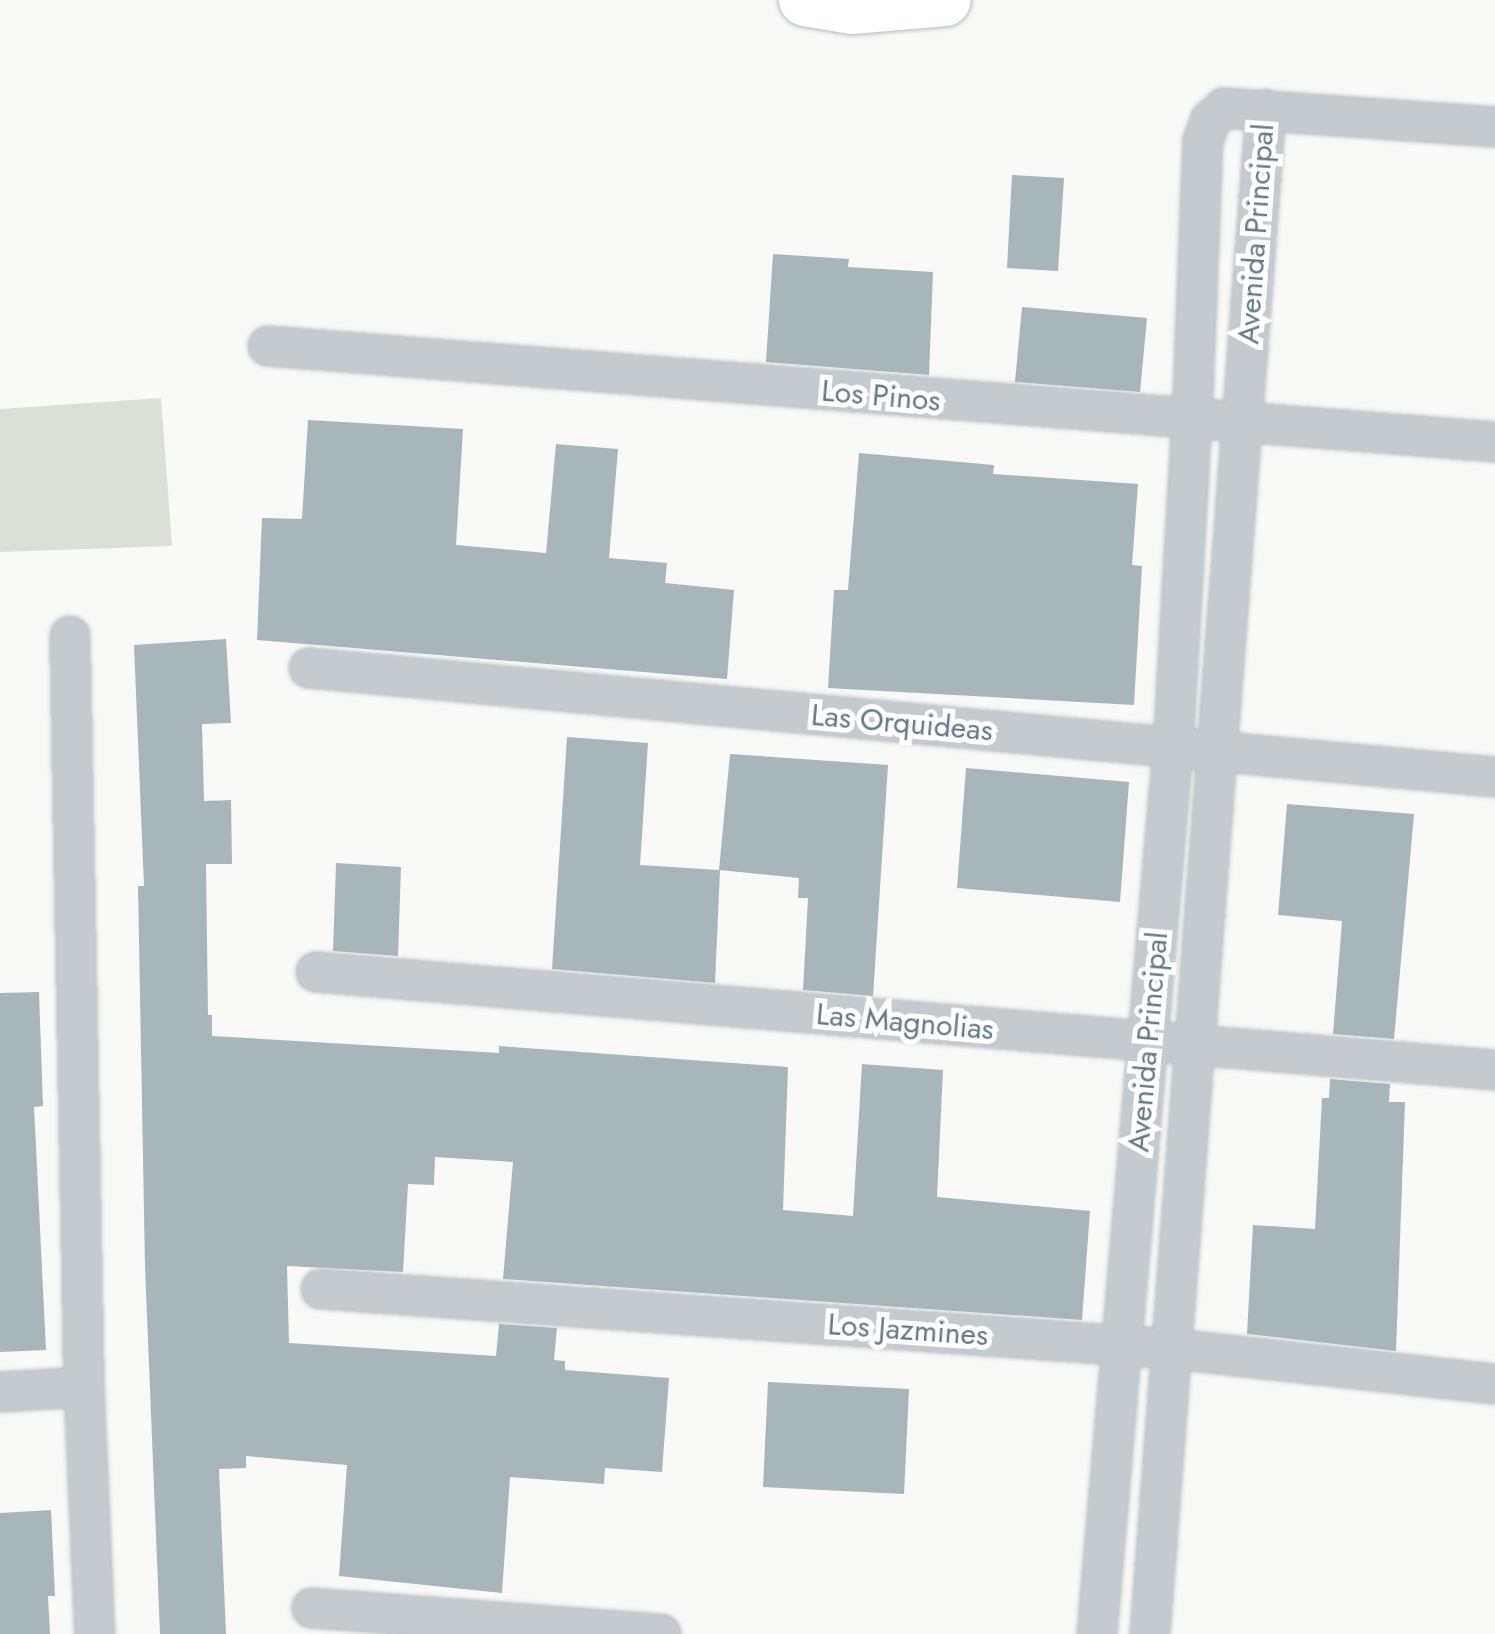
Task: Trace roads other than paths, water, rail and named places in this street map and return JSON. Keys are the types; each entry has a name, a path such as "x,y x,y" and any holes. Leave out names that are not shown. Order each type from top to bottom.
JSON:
{"street":[{"path":"805,0 852,8 945,0"},
{"name":"Avenida Principal","path":"1097,1634 1173,748 1203,142 1210,121 1224,108 1266,109 1150,1634"},
{"path":"1266,109 1495,127"},
{"name":"Los Pinos","path":"268,346 1495,442"},
{"path":"70,636 84,1387 95,1634"},
{"name":"Las Orquideas","path":"309,668 1495,777"},
{"name":"Las Magnolias","path":"316,972 1495,1070"},
{"name":"Los Jazmines","path":"320,1289 1172,1349 1495,1384"},
{"path":"0,1392 84,1387"},
{"path":"312,1608 661,1634"}]}
